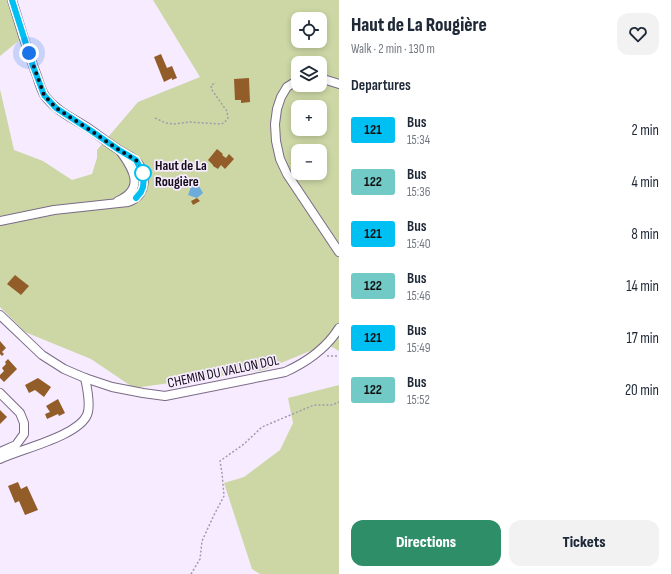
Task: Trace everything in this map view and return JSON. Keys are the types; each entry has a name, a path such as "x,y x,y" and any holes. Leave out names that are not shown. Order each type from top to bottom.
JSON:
{"street":[{"path":"0,221 54,210 115,203 129,195 135,182 132,169 119,150 56,108 44,95 12,0"},
{"path":"327,80 339,84"},
{"path":"291,84 287,87 281,97 277,109 275,124 276,141 280,159 286,174 339,252"},
{"name":"CHEMIN DU VALLON DOL","path":"0,315 42,355 64,369 112,387 165,396 285,372 299,366 312,357 323,348 339,328"},
{"path":"0,459 44,443 71,430 84,419 87,416 88,410 85,378"},
{"path":"0,393 20,413 24,423 24,434 28,448"},
{"path":"0,452 16,445 24,434"}],"path":[{"path":"155,118 166,123 173,124 190,122 224,123 228,118 227,111 211,88 211,85 216,83"},
{"path":"191,574 200,559 202,541 224,496 220,461 244,444 262,427 314,405 332,405 339,402"}],"green space":[{"path":"0,0 7,0 21,39 0,56"},
{"path":"153,0 339,0 339,351 327,344 264,370 134,388 91,359 25,332 0,307 0,89 14,150 43,161 72,180 92,174 97,158 97,150 138,102 200,77"},
{"path":"339,385 339,574 260,574 252,569 224,483 244,477 280,450 293,423 288,398"}],"water":[{"path":"197,183 203,193 197,198 188,195 191,187"}],"building":[{"path":"161,54 167,68 172,66 177,78 172,80 172,78 164,82 154,57"},
{"path":"249,78 250,102 241,103 241,100 235,100 234,79"},
{"path":"217,149 226,158 229,154 234,159 225,169 221,165 218,169 208,160"},
{"path":"197,198 200,201 193,205 191,201"},
{"path":"15,275 29,286 21,295 7,284"},
{"path":"0,341 6,348 2,352 4,354 2,356 0,354"},
{"path":"8,359 17,369 4,382 0,378 0,375 4,371 2,368"},
{"path":"38,378 51,387 44,397 35,390 29,393 25,385"},
{"path":"58,399 65,413 59,416 58,414 47,419 45,414 50,412 46,406"},
{"path":"0,410 7,417 0,424"},
{"path":"18,482 21,489 27,486 38,510 25,515 19,501 15,503 8,486"}],"bus line":[{"name":"121","path":"12,0 44,95 56,108 136,160 144,176 143,187 136,198"}],"place":[{"name":"Haut de La Rougière","path":"143,173"}],"route":[{"path":"29,53 44,95 56,108 136,160 143,173"}]}
